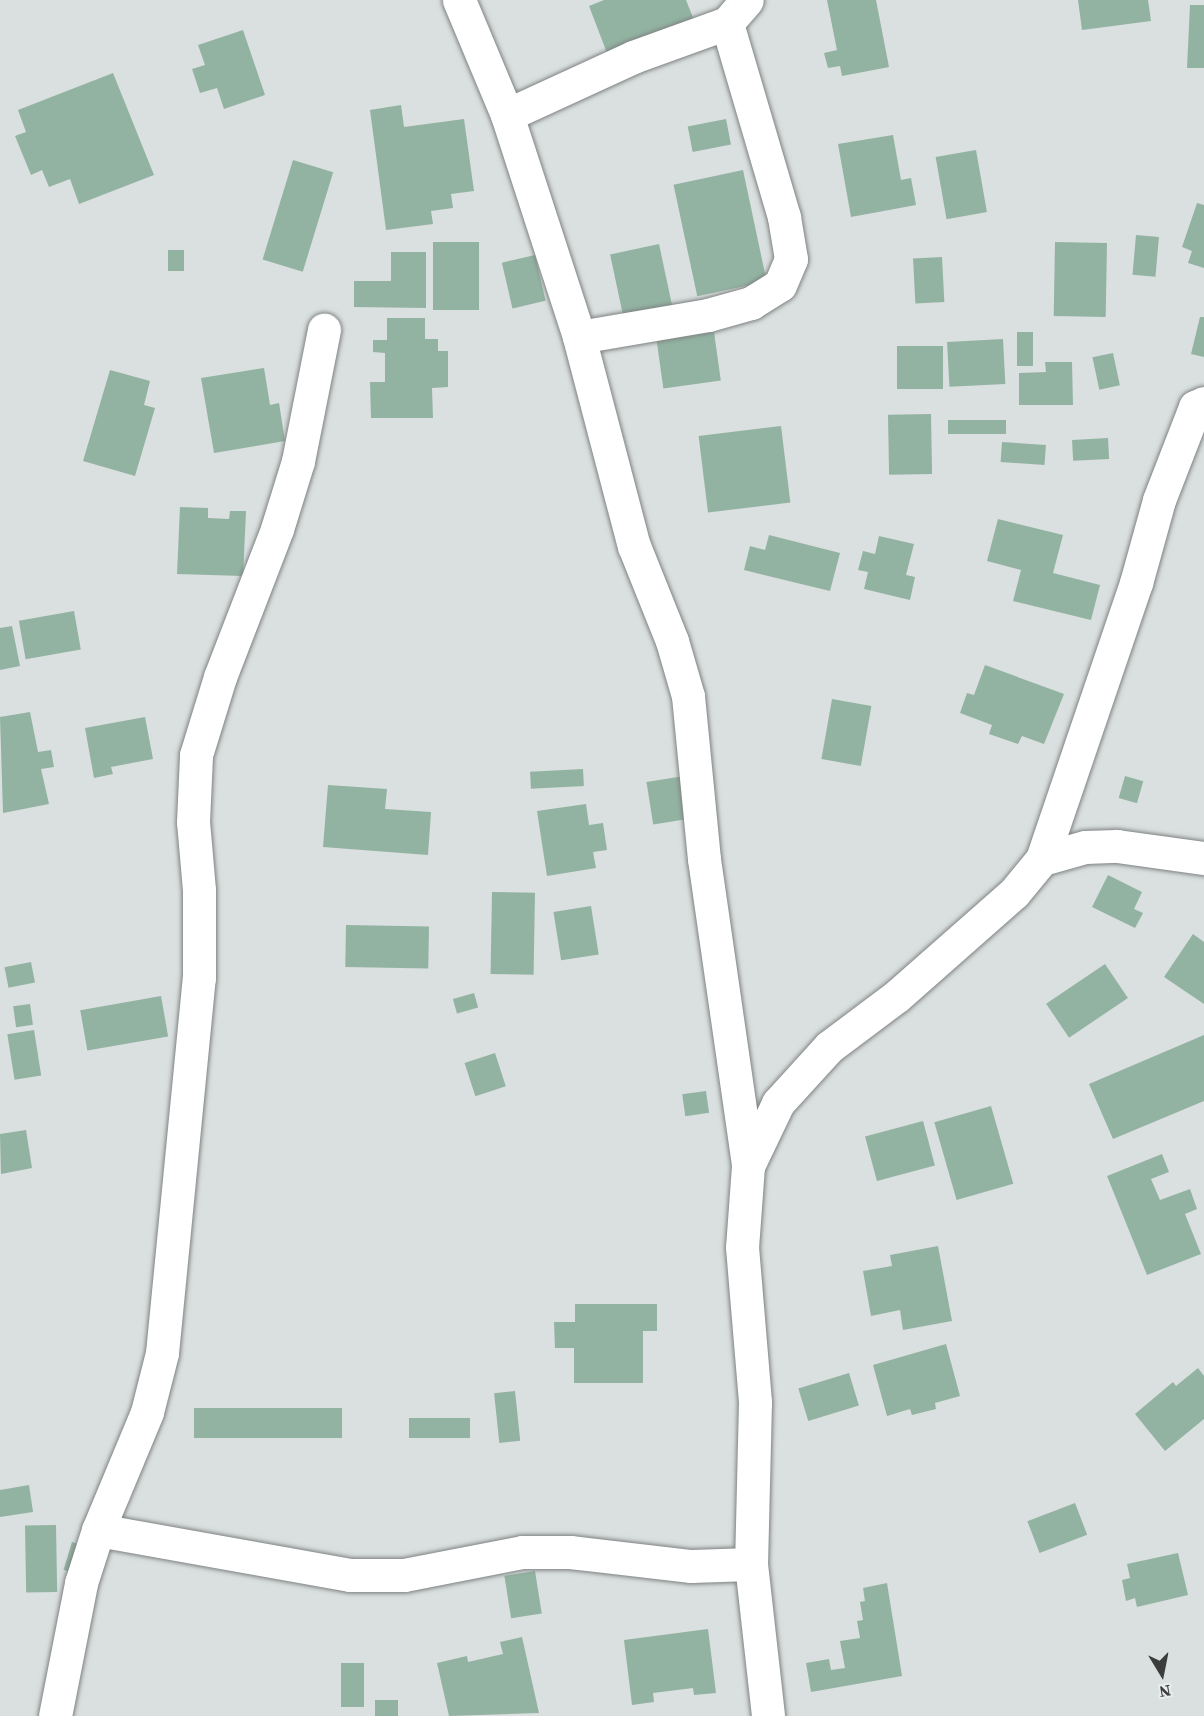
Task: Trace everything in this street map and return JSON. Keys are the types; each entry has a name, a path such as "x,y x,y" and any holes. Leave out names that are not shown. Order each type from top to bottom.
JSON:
{"street":[{"path":"459,0 507,115 579,337 634,546 672,641 688,696 704,859 748,1166 742,1247 755,1402 751,1564 768,1716"},
{"path":"507,115 737,11 784,217 791,259 780,285 751,303 708,315 579,337"},
{"path":"55,1716 81,1583 98,1530 147,1412 162,1353 199,978 199,890 193,822 196,755 220,676 277,529 298,461 324,330"},
{"path":"748,1166 778,1103 829,1047 897,996 1014,893 1042,859 1119,638 1159,500 1195,407 1204,403"},
{"path":"1042,859 1085,847 1117,846 1204,858"},
{"path":"98,1530 350,1575 404,1575 522,1552 570,1552 691,1566 751,1564"}],"building":[{"path":"604,0 686,0 694,20 607,53 589,6"},
{"path":"827,0 876,0 889,67 842,76 840,66 828,68 824,53 837,50"},
{"path":"1078,0 1148,0 1151,21 1082,30"},
{"path":"1190,5 1204,5 1204,68 1187,68"},
{"path":"243,30 265,95 224,109 217,88 200,93 192,69 205,65 198,45"},
{"path":"113,73 154,175 79,204 70,179 49,187 42,170 31,175 15,136 26,132 18,110"},
{"path":"401,105 404,127 464,119 474,191 451,194 453,208 431,211 433,224 386,230 370,110"},
{"path":"726,119 731,145 693,152 688,126"},
{"path":"893,135 901,180 911,178 916,205 851,217 838,144"},
{"path":"976,150 987,212 947,219 936,157"},
{"path":"293,160 333,172 303,272 263,259"},
{"path":"743,170 767,282 697,296 674,185"},
{"path":"1197,203 1204,205 1204,268 1188,263 1192,251 1182,247"},
{"path":"1136,235 1159,237 1155,277 1133,275"},
{"path":"433,242 479,242 479,310 433,310"},
{"path":"1055,242 1107,243 1106,317 1054,316"},
{"path":"659,244 673,309 624,319 610,254"},
{"path":"168,250 184,250 184,271 168,271"},
{"path":"391,252 426,252 426,308 354,307 354,281 391,281"},
{"path":"535,255 546,301 512,308 502,263"},
{"path":"942,257 944,302 915,303 913,259"},
{"path":"1200,317 1204,317 1204,357 1191,354"},
{"path":"387,318 425,318 425,339 438,339 438,351 448,351 448,387 432,388 433,418 371,418 370,382 385,382 385,353 373,352 373,340 387,340"},
{"path":"714,332 721,381 663,389 657,340"},
{"path":"1017,332 1033,332 1033,366 1017,366"},
{"path":"1003,339 1005,384 949,387 947,342"},
{"path":"897,346 943,346 943,389 897,389"},
{"path":"1113,353 1120,385 1099,390 1092,357"},
{"path":"1045,362 1072,362 1073,405 1019,405 1019,373 1046,372"},
{"path":"264,368 270,405 279,403 285,441 214,453 201,378"},
{"path":"110,370 150,381 144,405 155,408 135,476 83,461"},
{"path":"931,414 932,474 889,475 888,415"},
{"path":"948,420 1006,420 1006,434 948,434"},
{"path":"781,426 790,502 708,513 699,436"},
{"path":"1108,438 1109,459 1073,461 1072,440"},
{"path":"1002,442 1046,445 1044,465 1001,462"},
{"path":"180,507 208,508 208,518 229,519 230,511 246,511 243,576 177,574"},
{"path":"998,519 1063,535 1053,573 1100,585 1091,620 1013,601 1021,570 987,561"},
{"path":"769,535 840,553 830,591 744,570 750,546 765,550"},
{"path":"879,536 914,544 906,575 915,577 910,600 864,589 868,572 858,570 863,551 875,554"},
{"path":"74,611 81,649 26,659 19,621"},
{"path":"12,626 20,666 0,670 0,628"},
{"path":"985,665 1064,694 1044,744 1022,736 1018,744 989,734 992,725 960,713 967,693 974,695"},
{"path":"832,699 871,706 861,766 821,759"},
{"path":"30,712 38,752 51,750 54,767 41,769 49,804 3,813 0,717"},
{"path":"145,717 153,759 111,767 113,774 94,778 85,728"},
{"path":"583,769 584,786 531,789 530,772"},
{"path":"684,776 691,818 653,824 646,782"},
{"path":"1125,776 1143,781 1137,803 1119,798"},
{"path":"328,785 387,789 385,809 431,812 428,855 323,847"},
{"path":"586,804 589,825 603,823 607,850 593,852 596,868 547,876 537,811"},
{"path":"1108,875 1142,892 1134,909 1143,913 1135,928 1092,907"},
{"path":"492,892 535,893 534,975 491,974"},
{"path":"591,906 599,954 561,960 553,912"},
{"path":"346,925 429,926 428,968 345,967"},
{"path":"1193,934 1204,942 1204,1004 1164,977"},
{"path":"31,962 35,983 9,988 4,967"},
{"path":"1105,964 1128,998 1069,1038 1046,1004"},
{"path":"474,993 478,1007 457,1013 453,999"},
{"path":"161,996 168,1036 87,1051 80,1010"},
{"path":"30,1004 33,1025 16,1027 13,1006"},
{"path":"34,1030 41,1075 15,1080 7,1034"},
{"path":"1204,1035 1204,1101 1113,1139 1089,1084"},
{"path":"495,1053 506,1086 475,1096 465,1063"},
{"path":"706,1091 709,1113 685,1116 682,1094"},
{"path":"991,1106 1013,1184 957,1200 934,1122"},
{"path":"923,1121 935,1165 877,1181 865,1137"},
{"path":"26,1130 32,1168 1,1174 0,1134"},
{"path":"1162,1154 1169,1172 1151,1179 1160,1200 1190,1189 1197,1209 1185,1214 1201,1254 1147,1275 1107,1176"},
{"path":"938,1246 952,1321 903,1330 900,1310 871,1316 863,1271 892,1266 890,1255"},
{"path":"575,1304 657,1304 657,1331 643,1331 643,1383 574,1383 574,1348 555,1348 554,1322 575,1322"},
{"path":"946,1344 960,1396 935,1403 936,1409 912,1415 910,1409 887,1416 873,1365"},
{"path":"1198,1368 1204,1376 1204,1419 1165,1451 1135,1414 1173,1382 1176,1386"},
{"path":"849,1373 859,1406 808,1421 798,1388"},
{"path":"515,1391 520,1441 499,1443 494,1393"},
{"path":"194,1408 342,1408 342,1438 194,1438"},
{"path":"409,1418 470,1418 470,1438 409,1438"},
{"path":"29,1485 33,1512 0,1517 0,1490"},
{"path":"1075,1503 1087,1535 1040,1553 1027,1521"},
{"path":"56,1525 57,1592 26,1593 25,1526"},
{"path":"72,1542 88,1547 80,1575 64,1570"},
{"path":"1178,1553 1188,1595 1137,1607 1135,1598 1126,1601 1122,1580 1130,1578 1127,1564"},
{"path":"535,1571 542,1613 511,1618 504,1576"},
{"path":"887,1583 902,1676 811,1692 806,1663 829,1659 831,1670 845,1668 840,1641 860,1638 857,1621 863,1620 860,1602 865,1601 863,1588"},
{"path":"708,1629 716,1693 694,1695 693,1688 653,1693 654,1702 632,1705 624,1640"},
{"path":"522,1637 539,1713 449,1716 437,1663 467,1656 468,1662 503,1654 500,1642"},
{"path":"341,1663 364,1663 364,1707 341,1707"},
{"path":"375,1700 398,1700 398,1716 375,1716"}]}
